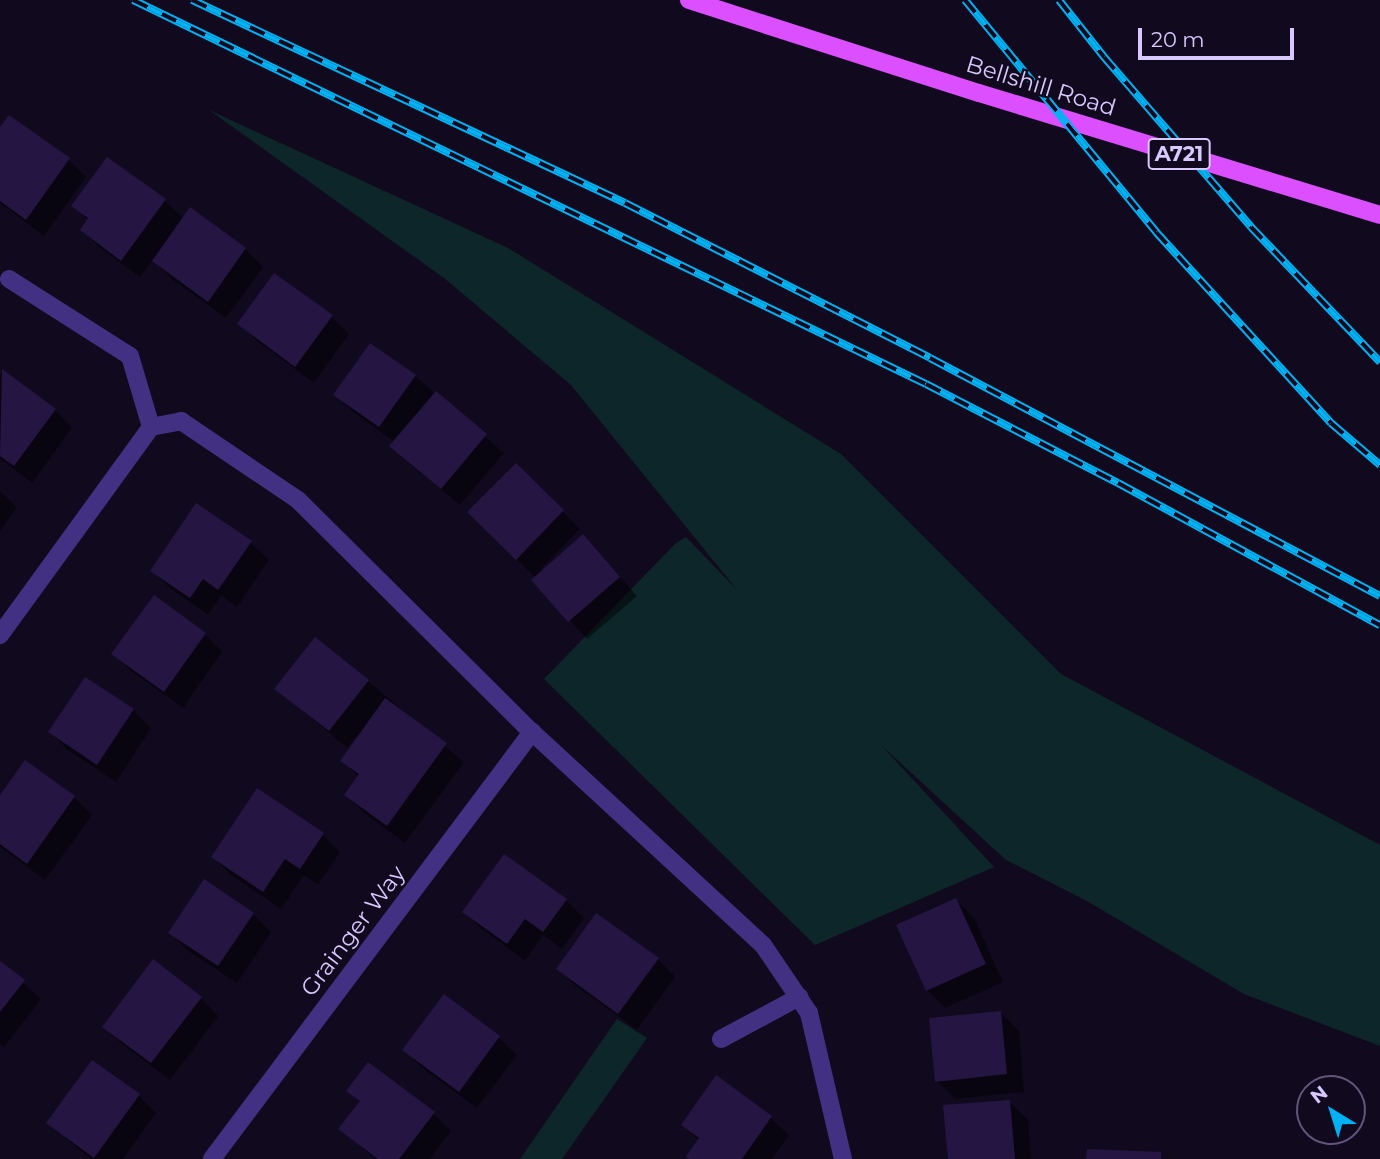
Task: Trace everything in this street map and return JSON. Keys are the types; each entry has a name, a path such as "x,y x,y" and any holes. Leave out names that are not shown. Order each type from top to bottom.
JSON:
{"main road":[{"name":"Bellshill Road","path":"689,0 979,93 1380,215"}],"street":[{"path":"9,279 130,356 151,427"},
{"path":"0,635 151,427 181,421 298,500 532,732 763,945 809,1013 843,1159"},
{"name":"Grainger Way","path":"212,1159 532,732"},
{"path":"722,1039 799,997"}],"green space":[{"path":"209,110 508,248 841,454 1061,674 1380,845 1380,1046 1244,994 1087,901 1006,860 881,745 994,867 815,945 544,679 676,543 686,537 738,591 571,385 444,278"},
{"path":"617,1019 647,1038 562,1159 520,1159"}],"building":[{"path":"9,115 70,158 26,220 0,201 0,127"},
{"path":"107,157 166,199 121,261 80,230 88,218 71,206"},
{"path":"190,207 246,248 208,302 152,261"},
{"path":"274,273 333,315 295,367 237,324"},
{"path":"370,343 416,375 379,427 333,395"},
{"path":"2,369 56,409 14,466 0,456"},
{"path":"436,391 487,434 441,489 389,446"},
{"path":"516,463 564,510 516,560 467,512"},
{"path":"196,503 252,541 218,590 203,579 190,598 150,571"},
{"path":"583,534 620,577 568,622 531,580"},
{"path":"154,595 206,633 164,692 111,654"},
{"path":"315,637 369,680 329,731 274,689"},
{"path":"85,677 134,709 97,765 48,732"},
{"path":"385,698 447,743 387,826 344,795 359,774 340,761"},
{"path":"25,760 75,796 27,864 0,844 0,795"},
{"path":"257,788 324,833 300,869 285,859 263,892 211,857"},
{"path":"504,854 567,899 543,932 525,919 507,944 462,912"},
{"path":"204,879 254,913 218,966 168,933"},
{"path":"956,898 986,964 926,991 896,925"},
{"path":"596,913 659,958 618,1014 556,969"},
{"path":"153,959 202,997 151,1063 102,1027"},
{"path":"0,961 25,980 0,1012"},
{"path":"444,994 500,1036 459,1092 402,1050"},
{"path":"1001,1011 1007,1074 935,1082 929,1018"},
{"path":"92,1060 140,1094 94,1158 46,1123"},
{"path":"368,1062 435,1112 399,1159 378,1159 338,1129 360,1101 346,1091"},
{"path":"716,1075 772,1116 742,1159 689,1159 686,1156 699,1138 681,1125"},
{"path":"1010,1100 1015,1159 948,1159 943,1105"},
{"path":"1087,1149 1161,1152 1161,1159 1086,1159"}],"railway":[{"path":"133,0 926,384 1118,483 1380,625"},
{"path":"192,0 625,203 930,358 1380,596"},
{"path":"965,0 1156,232 1331,423 1380,465"},
{"path":"1059,0 1104,57 1251,227 1380,362"}]}
